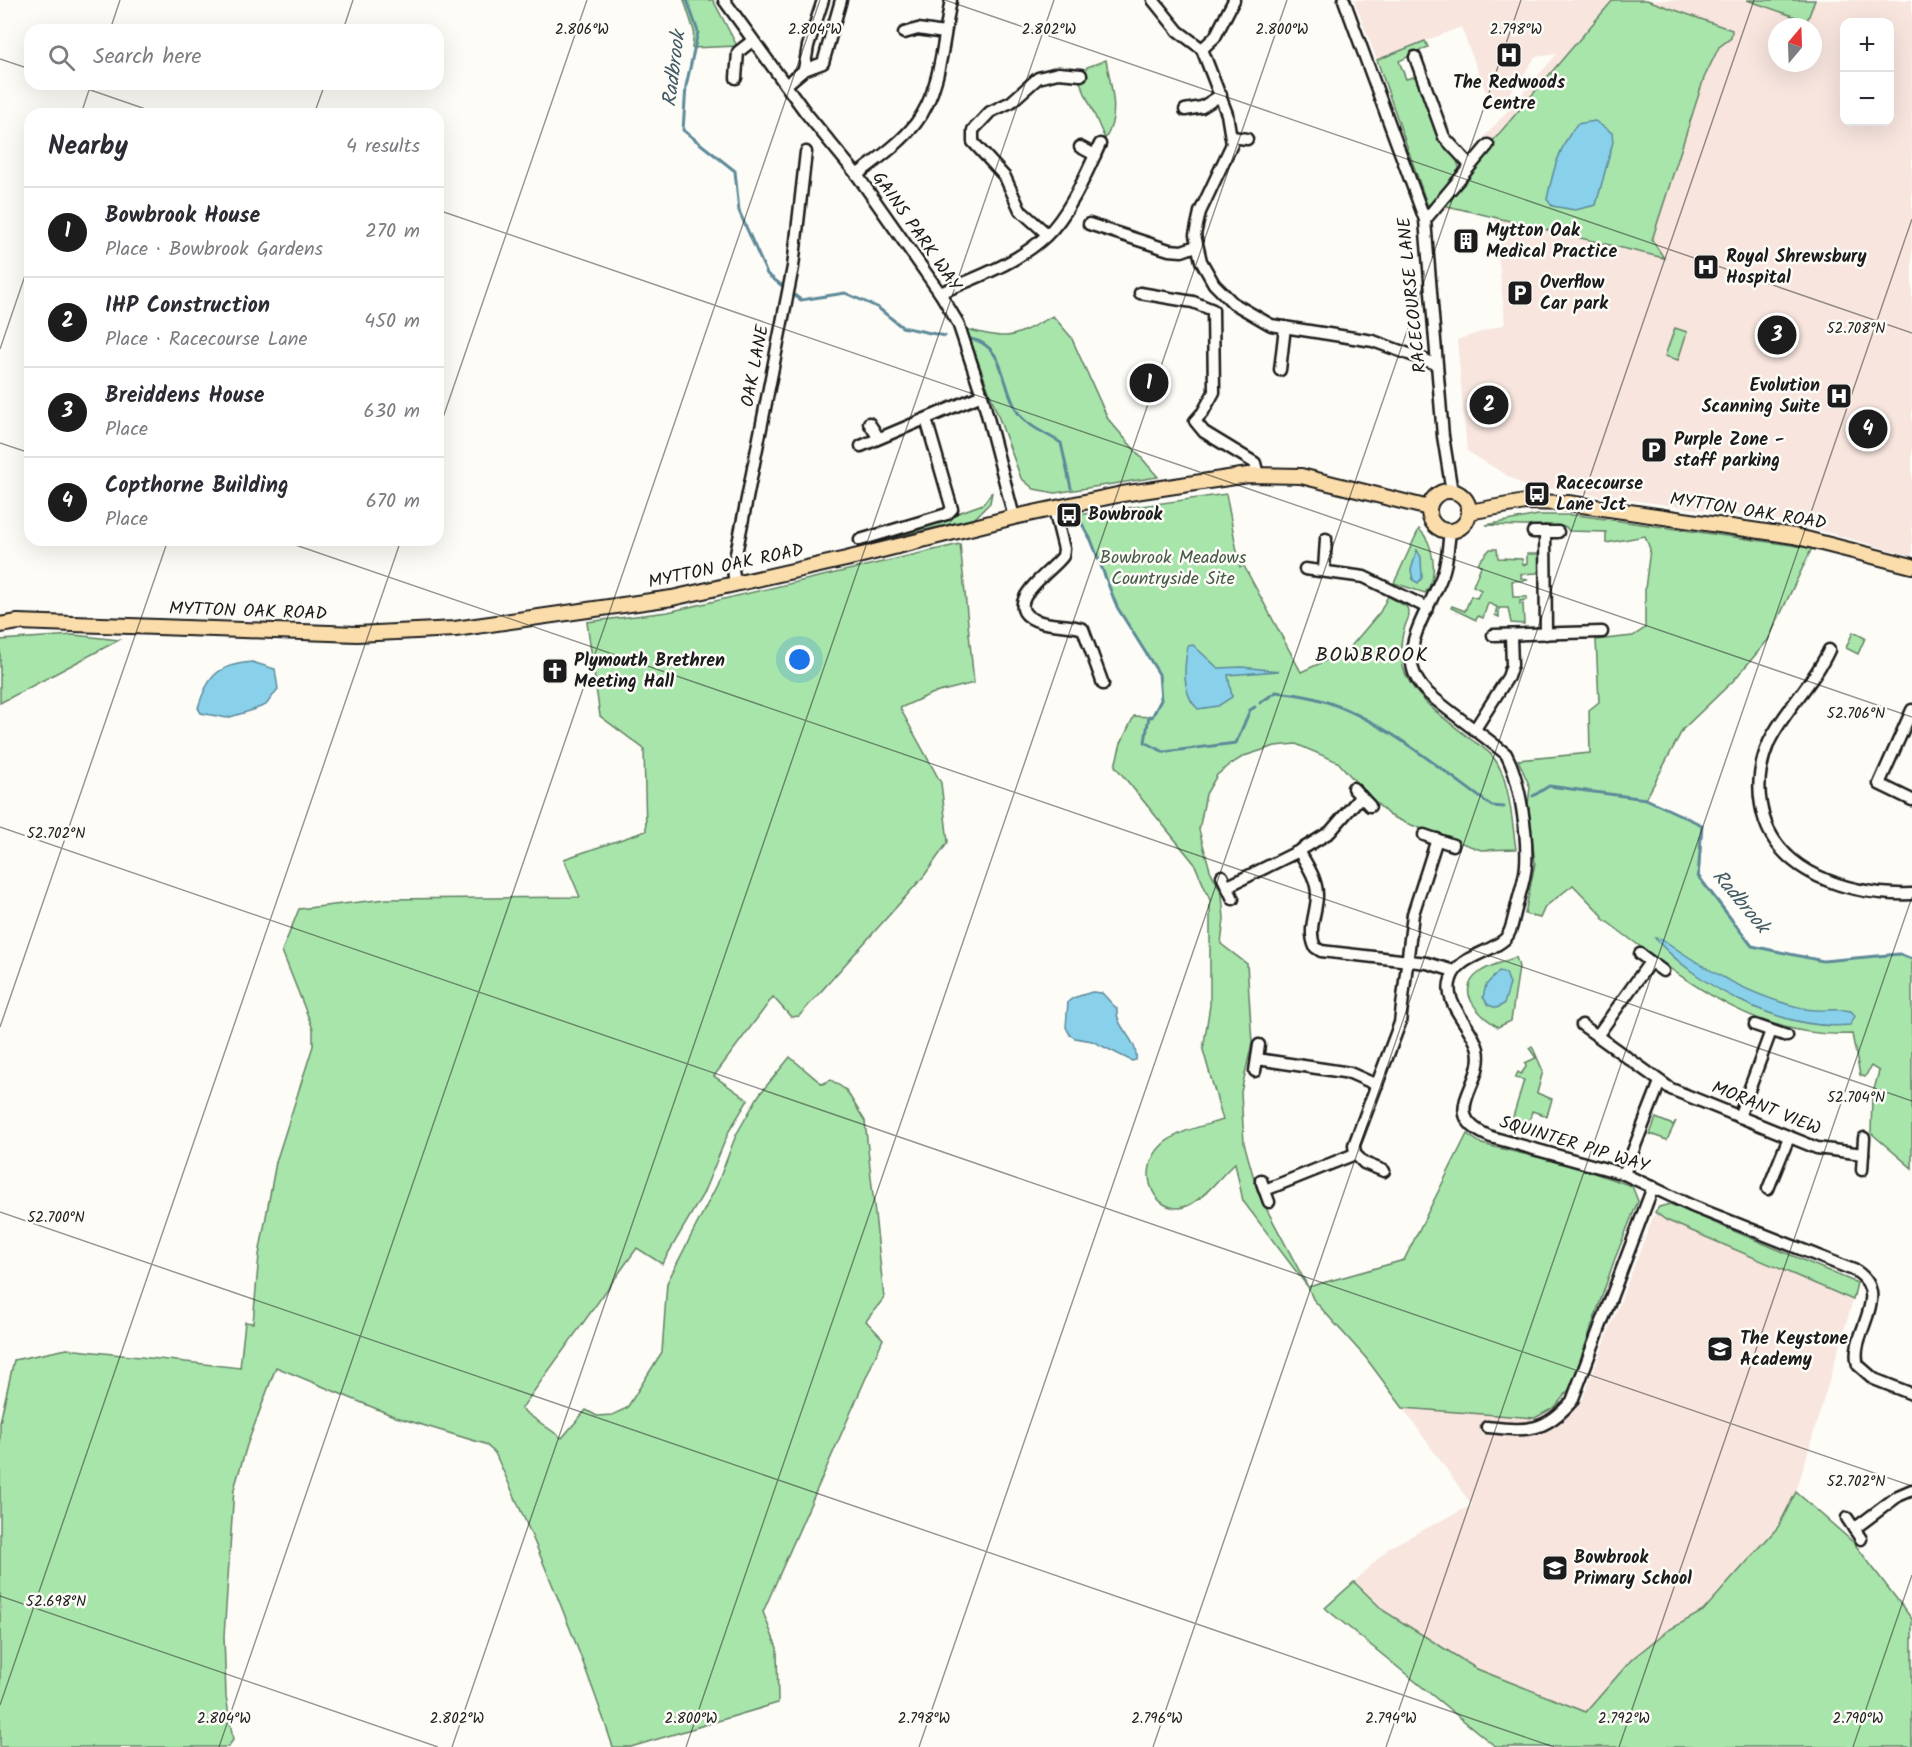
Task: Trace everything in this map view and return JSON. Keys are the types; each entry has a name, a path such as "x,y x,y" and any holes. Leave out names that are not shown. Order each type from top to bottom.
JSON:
{"main road":[{"name":"MYTTON OAK ROAD","path":"0,625 18,622 357,634 465,628 633,604 735,585 1014,517 1122,494 1258,475 1301,476 1429,508"},
{"path":"1452,492 1465,499 1469,512 1464,524 1450,531 1438,528 1432,522 1429,508 1440,494 1452,492"},
{"name":"MYTTON OAK ROAD","path":"1469,512 1525,502 1568,503 1794,536 1912,566"},
{"name":"MYTTON OAK ROAD","path":"0,616 18,622"}],"street":[{"name":"GAINS PARK WAY","path":"724,0 752,41 857,175 940,293 960,329 982,395 1014,517"},
{"path":"804,70 808,46 823,0"},
{"path":"786,84 804,70 823,63 841,0"},
{"path":"857,175 899,141 916,123 933,88 951,0"},
{"path":"1153,0 1178,31 1202,49 1221,95 1232,137 1229,154 1200,212 1196,246 1207,274 1233,303 1262,321 1372,341 1436,364"},
{"path":"1202,49 1215,38 1234,0"},
{"name":"RACECOURSE LANE","path":"1344,0 1425,220 1436,364 1452,492"},
{"path":"918,29 919,17"},
{"path":"904,33 918,29 944,33"},
{"path":"736,78 738,52 752,41"},
{"path":"1415,57 1444,137 1469,164"},
{"path":"1047,234 1020,210 1005,177 974,142 973,130 990,112 1011,102 1038,78 1058,73 1081,75"},
{"path":"1185,110 1202,106 1221,95"},
{"path":"1232,137 1247,139"},
{"path":"940,293 1005,265 1047,234 1061,217 1100,144"},
{"path":"1425,220 1469,164 1488,145"},
{"path":"1080,147 1095,155"},
{"name":"OAK LANE","path":"735,585 733,569 787,297 806,152"},
{"path":"1089,224 1107,224 1169,250 1196,246"},
{"path":"1140,293 1193,302 1213,310 1214,392 1195,421 1204,432 1255,463 1258,475"},
{"path":"1280,370 1285,327"},
{"path":"861,446 982,395"},
{"path":"860,540 947,514 952,509 926,419"},
{"path":"869,423 878,437"},
{"path":"1054,509 1064,549 1063,556 1029,588 1024,599 1025,607 1029,615 1038,621 1083,629 1103,684"},
{"path":"1299,851 1316,885 1317,896 1311,931 1315,946 1321,951 1427,963 1454,971 1469,959 1505,938 1514,916 1526,863 1513,768 1506,754 1428,692 1417,680 1410,651 1413,638 1443,573 1450,531"},
{"path":"1533,532 1558,532"},
{"path":"1545,532 1546,634"},
{"path":"1324,570 1326,539"},
{"path":"1305,569 1365,577 1428,608"},
{"path":"1493,635 1602,632"},
{"path":"1475,729 1508,677 1512,665 1511,636"},
{"path":"1829,650 1801,698 1769,742 1759,779 1762,813 1767,827 1784,853 1814,875 1874,893 1912,894"},
{"path":"1912,710 1879,784 1912,800"},
{"path":"1228,886 1299,851 1330,832 1357,792 1370,806"},
{"path":"1424,835 1453,845"},
{"path":"1384,1171 1364,1163 1355,1154 1354,1145 1400,1023 1413,914 1437,839"},
{"path":"1222,876 1233,899"},
{"path":"1640,954 1663,971"},
{"path":"1597,1036 1650,962"},
{"name":"SQUINTER PIP WAY","path":"1454,971 1450,980 1451,999 1478,1050 1479,1063 1464,1103 1469,1122 1476,1131 1624,1174 1862,1275 1869,1287 1871,1305 1857,1353 1858,1365 1874,1378 1912,1394"},
{"name":"MORANT VIEW","path":"1582,1025 1660,1082 1817,1148 1863,1154"},
{"path":"1755,1025 1786,1036"},
{"path":"1739,1117 1771,1031"},
{"path":"1255,1071 1259,1045"},
{"path":"1257,1059 1350,1073 1377,1084"},
{"path":"1624,1174 1660,1082"},
{"path":"1768,1189 1789,1137"},
{"path":"1862,1170 1864,1138"},
{"path":"1269,1202 1263,1185 1355,1154"},
{"path":"1487,1426 1516,1430 1542,1427 1552,1421 1572,1401 1653,1187"},
{"path":"1854,1529 1898,1496 1912,1490"},
{"path":"1846,1518 1861,1539"}],"shaded area":[{"name":"Royal Shrewsbury Hospital","path":"1354,0 1594,0 1593,4 1595,0 1747,0 1801,18 1768,18 1768,72 1822,72 1822,18 1808,18 1815,0 1912,0 1912,556 1790,522 1523,485 1467,451 1457,340 1505,324 1494,210 1444,209 1491,154 1481,141 1557,54 1535,57 1517,85 1493,110 1461,27 1377,60"},
{"path":"1655,1212 1666,1220 1853,1300 1796,1492 1778,1527 1703,1611 1667,1631 1632,1659 1586,1712 1477,1669 1384,1611 1354,1582 1390,1547 1472,1505 1403,1408 1535,1418 1565,1398 1577,1405 1583,1398"}],"green space":[{"path":"684,0 713,0 737,46 692,48 694,31"},
{"path":"1613,0 1647,0 1732,30 1731,38 1719,47 1704,78 1652,240 1664,258 1439,204"},
{"path":"1747,0 1815,0 1808,18 1798,18"},
{"path":"1425,41 1428,47 1399,61 1406,79 1417,76 1439,139 1457,161 1460,170 1433,205 1427,204 1377,60"},
{"path":"1106,60 1114,111 1110,130 1105,139 1080,82 1087,67"},
{"path":"1053,316 1071,337 1108,419 1158,477 1055,493 1034,489 1021,478 966,329 994,335 1011,335"},
{"path":"1675,328 1687,332 1678,360 1665,356"},
{"path":"992,492 990,503 975,518 883,540 983,504"},
{"name":"Bowbrook Meadows Countryside Site","path":"1226,494 1240,567 1244,566 1301,672 1347,651 1380,612 1388,596 1407,607 1409,616 1402,638 1401,657 1405,674 1414,689 1426,702 1489,752 1499,766 1507,788 1516,849 1481,850 1389,815 1338,762 1296,744 1275,746 1244,756 1217,775 1206,794 1199,830 1210,870 1222,894 1224,919 1221,944 1247,964 1252,1043 1241,1092 1244,1143 1258,1193 1308,1287 1243,1201 1235,1163 1203,1196 1191,1204 1179,1208 1168,1206 1159,1201 1153,1192 1150,1168 1154,1156 1163,1144 1184,1132 1223,1120 1203,1050 1210,1005 1210,900 1194,863 1115,766 1121,743 1134,716 1152,717 1161,700 1159,674 1117,607 1091,539 1077,515"},
{"path":"1538,515 1577,515 1812,548 1768,640 1734,680 1683,729 1646,799 1702,825 1699,876 1752,946 1823,961 1899,954 1912,959 1912,1168 1871,1133 1872,1097 1879,1071 1871,1066 1865,1077 1860,1075 1852,1034 1816,1033 1781,1026 1749,1015 1718,999 1659,961 1602,918 1603,916 1573,885 1545,907 1540,918 1525,914 1535,863 1528,805 1530,787 1518,760 1590,753 1589,710 1599,702 1596,640 1633,636 1645,628 1645,589 1650,549 1645,536 1606,543 1606,532 1569,531 1566,527 1486,525"},
{"path":"1419,529 1428,543 1433,560 1432,578 1425,593 1394,583"},
{"path":"960,544 974,683 931,694 900,708 941,783 948,842 924,876 799,1016 791,1017 773,997 714,1076 748,1100 729,1131 703,1194 662,1264 637,1248 521,1409 562,1438 586,1410 597,1416 612,1415 627,1408 662,1352 667,1283 717,1185 736,1135 759,1095 790,1057 822,1084 831,1080 846,1090 865,1121 884,1298 866,1321 883,1339 763,1612 777,1648 778,1703 631,1747 613,1747 558,1598 495,1453 485,1444 396,1417 276,1367 247,1445 234,1489 224,1636 226,1696 233,1740 228,1747 0,1747 0,1422 14,1360 67,1349 240,1368 245,1322 253,1323 259,1255 276,1162 313,1046 313,1029 282,951 299,909 386,899 580,897 564,859 646,831 644,749 600,716 587,622 668,612"},
{"path":"1490,549 1497,549 1498,558 1522,559 1523,565 1527,564 1527,554 1540,554 1540,569 1537,573 1521,574 1521,578 1528,580 1512,581 1513,597 1527,597 1527,600 1520,601 1520,604 1523,604 1524,624 1511,623 1508,608 1499,608 1499,617 1495,615 1497,607 1488,603 1483,618 1478,616 1476,620 1451,608 1452,606 1465,611 1471,596 1477,598 1481,590 1473,586 1481,566 1478,563"},
{"path":"1853,632 1865,638 1858,654 1846,648"},
{"path":"74,635 119,640 0,703 0,640"},
{"path":"1516,957 1519,967 1511,1021 1498,1027 1477,1010 1469,995 1469,987 1472,979 1480,972 1492,965"},
{"path":"1532,1046 1543,1071 1537,1093 1552,1099 1547,1116 1532,1111 1527,1132 1510,1127 1524,1080 1515,1078 1518,1072 1521,1074 1526,1067 1525,1063 1536,1058 1529,1048"},
{"path":"1656,1118 1673,1125 1676,1121 1667,1140 1650,1134"},
{"path":"1467,1134 1482,1144 1570,1165 1632,1186 1638,1201 1614,1261 1571,1387 1555,1407 1535,1418 1403,1408 1366,1358 1313,1299 1308,1287 1404,1260"},
{"path":"1670,1204 1857,1283 1853,1300 1666,1220 1655,1212 1659,1207"},
{"path":"1796,1492 1854,1543 1912,1619 1912,1747 1496,1747 1325,1608 1354,1582 1384,1611 1477,1669 1586,1712 1632,1659 1667,1631 1703,1611 1778,1527"}],"water":[{"path":"1595,121 1612,133 1613,142 1596,205 1575,210 1552,206 1547,199 1561,150 1577,124"},
{"path":"1417,550 1421,557 1422,578 1418,583 1413,580 1411,570"},
{"path":"1193,645 1218,668 1242,667 1279,671 1228,675 1232,697 1218,706 1198,709 1189,696 1185,679 1188,646"},
{"path":"252,662 275,669 278,689 266,705 227,718 201,713 198,708 202,697 216,674 240,663"},
{"path":"1655,938 1662,939 1695,961 1748,990 1806,1009 1851,1011 1855,1016 1850,1025 1825,1025 1798,1021 1771,1013 1718,989 1673,956"},
{"path":"1499,971 1506,973 1510,984 1504,1004 1497,1008 1488,1005 1483,997 1486,985"},
{"path":"1092,992 1102,993 1117,1009 1117,1016 1134,1046 1136,1060 1132,1061 1092,1041 1070,1035 1066,1027 1068,1002"}],"waterway":[{"name":"Radbrook","path":"687,0 698,32 686,86 683,130 735,171 739,211 767,274 785,288"},
{"name":"Radbrook","path":"790,292 801,300 845,293 877,307 902,327 945,336"},
{"name":"Radbrook","path":"971,339 983,343 997,359 1013,404 1019,414 1033,426 1061,443 1071,488"},
{"name":"Radbrook","path":"1077,515 1091,540 1117,607 1159,674 1161,700 1152,717 1149,716 1145,742 1164,752 1236,743 1250,710 1255,707"},
{"name":"Radbrook","path":"1260,703 1276,692 1312,698 1340,707 1408,745 1492,806 1504,807"},
{"name":"Radbrook","path":"1533,796 1549,786 1646,799 1702,825 1698,876 1752,946 1823,961 1899,954 1912,959"}],"place":[{"name":"The Redwoods Centre","path":"1509,55"},
{"name":"Mytton Oak Medical Practice","path":"1466,241"},
{"name":"Royal Shrewsbury Hospital","path":"1706,267"},
{"name":"Overflow Car park","path":"1520,293"},
{"name":"Breiddens House","path":"1777,335"},
{"name":"Bowbrook House","path":"1149,383"},
{"name":"Evolution Scanning Suite","path":"1839,396"},
{"name":"IHP Construction","path":"1489,405"},
{"name":"Copthorne Building","path":"1868,429"},
{"name":"Purple Zone - staff parking","path":"1654,450"},
{"name":"Racecourse Lane Jct","path":"1537,494"},
{"name":"Bowbrook","path":"1069,515"},
{"name":"Plymouth Brethren Meeting Hall","path":"555,671"},
{"name":"The Keystone Academy","path":"1720,1349"},
{"name":"Bowbrook Primary School","path":"1555,1568"}],"district":[{"name":"BOWBROOK","path":"1372,656"}]}
